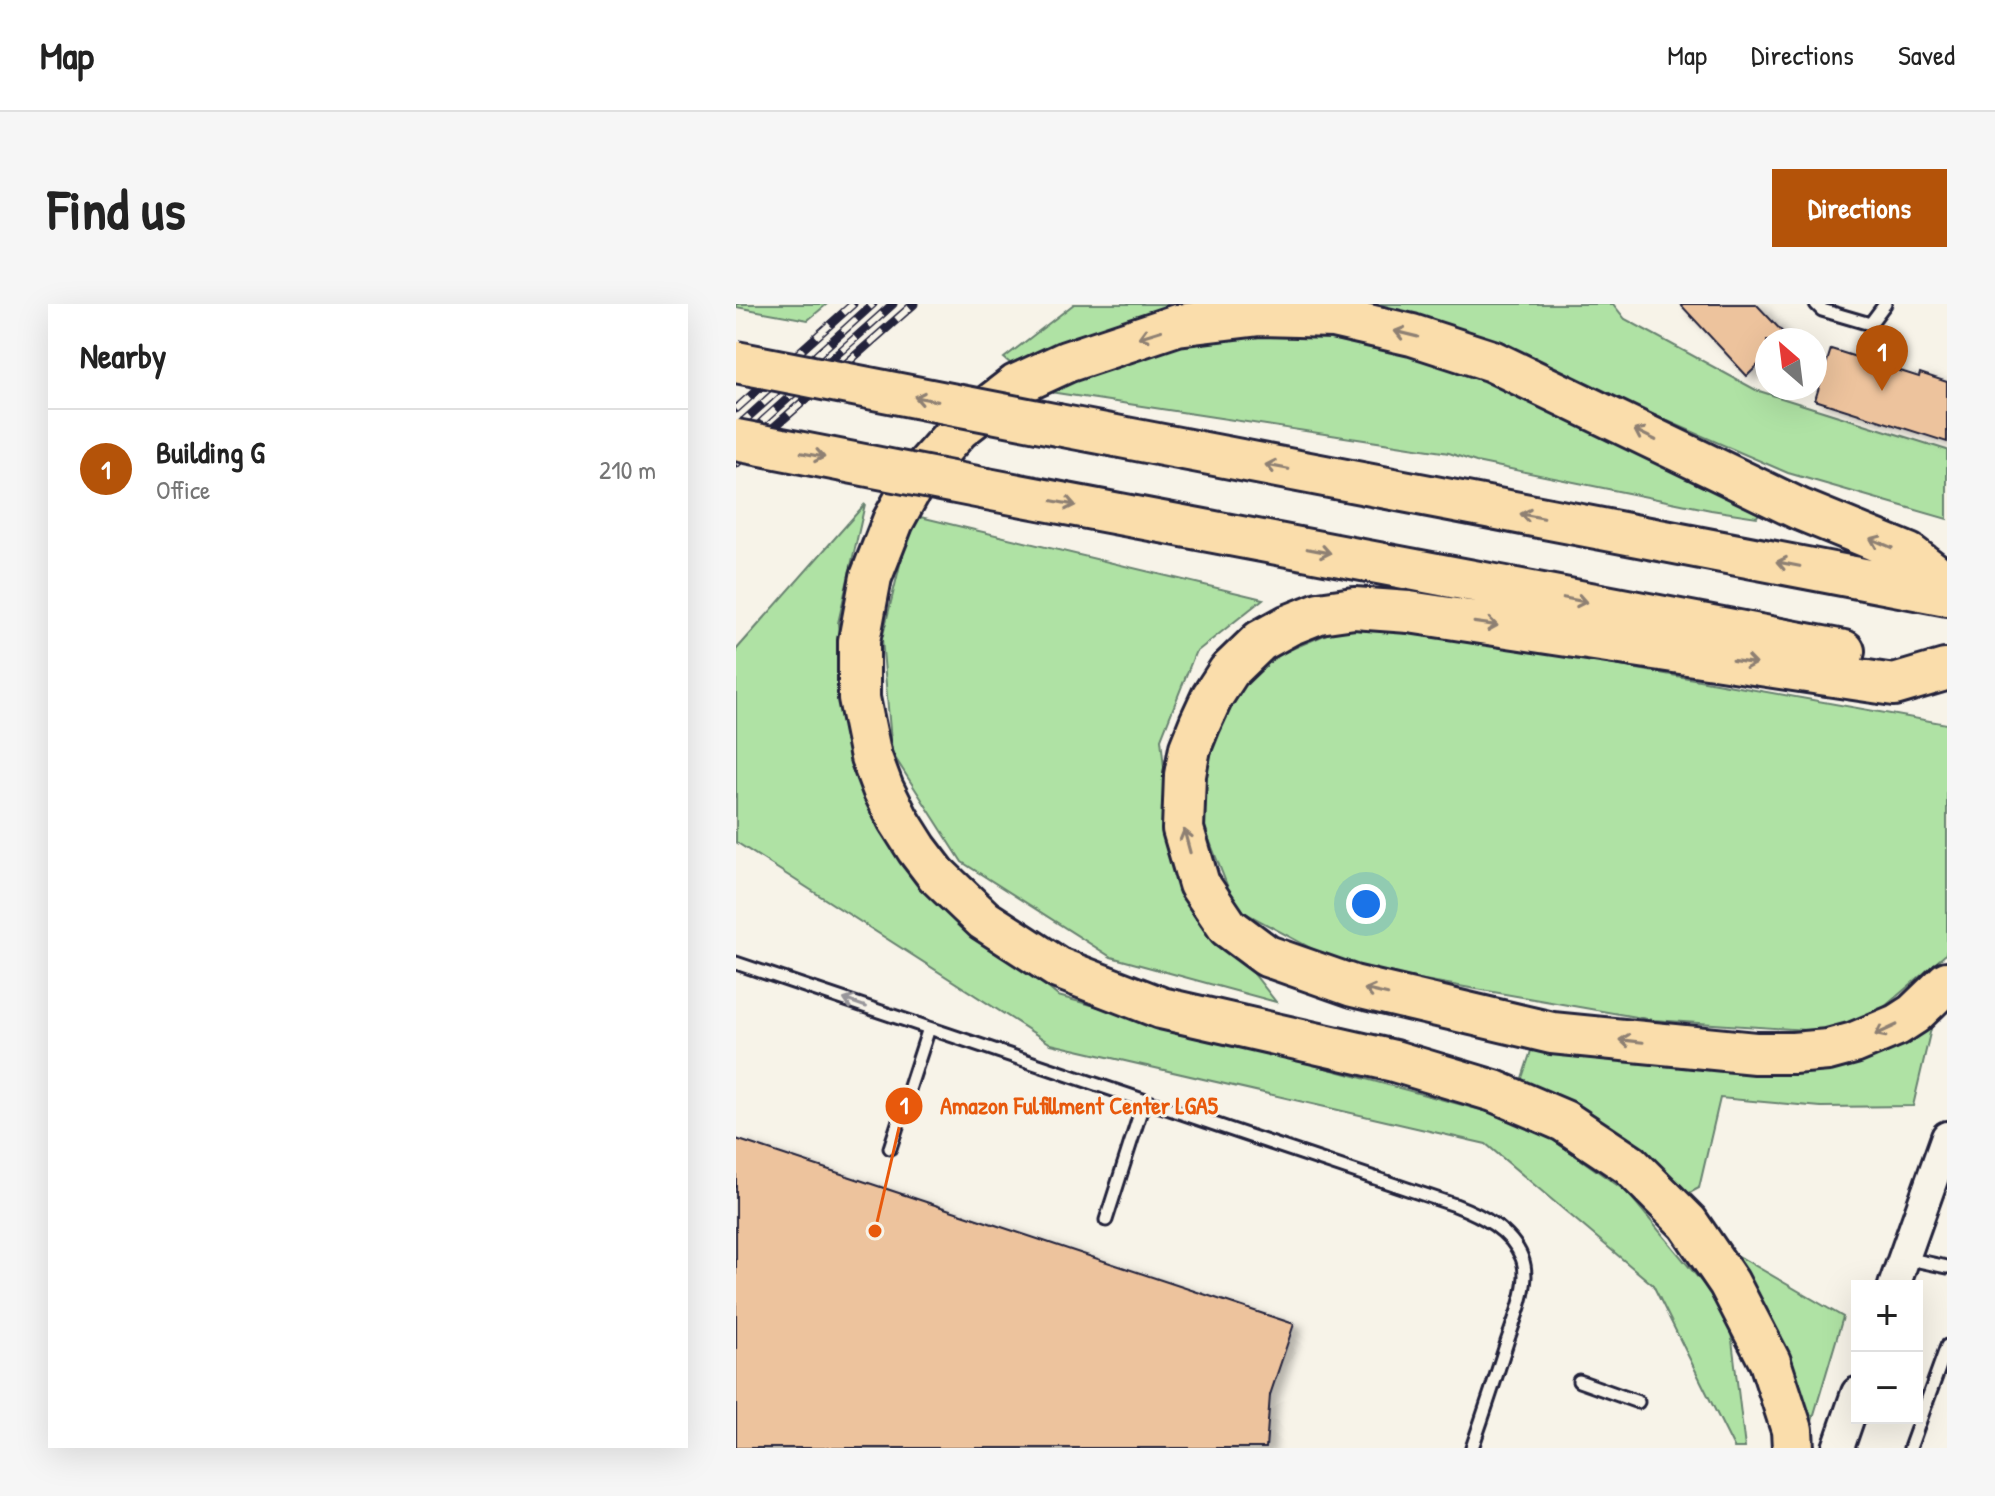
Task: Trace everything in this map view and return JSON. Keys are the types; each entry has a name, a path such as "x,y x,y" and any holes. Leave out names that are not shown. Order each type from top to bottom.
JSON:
{"highway":[{"path":"1793,1448 1792,1430 1770,1362 1729,1283 1688,1223 1630,1165 1564,1121 1494,1091 1394,1061 1161,1008 1058,968 984,920 936,874 898,819 883,789 871,757 859,698 859,641 871,577 893,521 919,474 959,429 1016,385 1066,362 1177,325 1260,315 1333,317 1412,335 1492,361 1799,509 1909,554 1947,583"},
{"path":"736,362 1947,595"},
{"path":"736,440 1946,670"},
{"path":"1946,670 1894,685 1409,612 1354,608 1319,613 1260,641 1229,671 1212,697 1190,748 1185,775 1183,829 1199,884 1228,927 1267,956 1353,986 1552,1033 1755,1053 1828,1050 1897,1025 1914,1014 1947,982"}],"main road":[{"path":"1899,1272 1947,1137"},
{"path":"1838,1448 1851,1410"}],"lane":[{"path":"1816,304 1822,310 1870,324 1885,304"},
{"path":"736,963 1471,1211 1493,1223 1511,1240 1522,1258 1525,1275 1514,1323 1472,1448"},
{"path":"890,1148 929,1028"},
{"path":"1106,1220 1144,1101"},
{"path":"1899,1272 1947,1267"},
{"path":"1910,1448 1947,1346"},
{"path":"1579,1381 1638,1402"}],"green space":[{"path":"736,304 827,304 808,320 736,307"},
{"path":"1074,304 1232,304 1133,318 1016,368 1004,358"},
{"path":"1317,304 1613,304 1625,319 1755,389 1755,400 1788,400 1947,450 1947,519 1788,473 1459,331"},
{"path":"1327,330 1439,357 1761,509 1757,517 1711,510 1476,462 1449,453 1050,392 1123,360 1225,333"},
{"path":"865,504 838,623 849,760 903,867 1058,996 1529,1123 1627,1192 1729,1315 1745,1448 1734,1448 1653,1285 1486,1144 1051,1044 736,842 736,650"},
{"path":"912,515 1263,599 1195,653 1161,739 1175,873 1276,1002 1111,957 962,862 892,753 882,639"},
{"path":"1369,616 1542,652 1947,724 1945,955 1876,1014 1821,1031 1653,1020 1373,971 1316,951 1236,908 1199,814 1212,730 1259,663"},
{"path":"1933,1020 1913,1106 1821,1107 1720,1098 1699,1188 1680,1198 1519,1087 1534,1042 1626,1056"},
{"path":"1718,1244 1843,1317 1804,1448"}],"building":[{"path":"1680,304 1756,304 1779,328 1755,328 1755,368 1747,376"},
{"path":"1831,349 1919,377 1920,373 1947,382 1947,442 1815,400 1827,400 1827,362"},
{"path":"736,1139 1294,1324 1270,1395 1266,1448 736,1448"}],"railway":[{"path":"736,409 853,304"},
{"path":"736,428 873,304"},
{"path":"736,447 893,304"},
{"path":"736,464 914,304"}],"place":[{"name":"Building G","path":"1882,391"},
{"name":"Amazon Fulfillment Center LGA5","path":"875,1231"}]}
